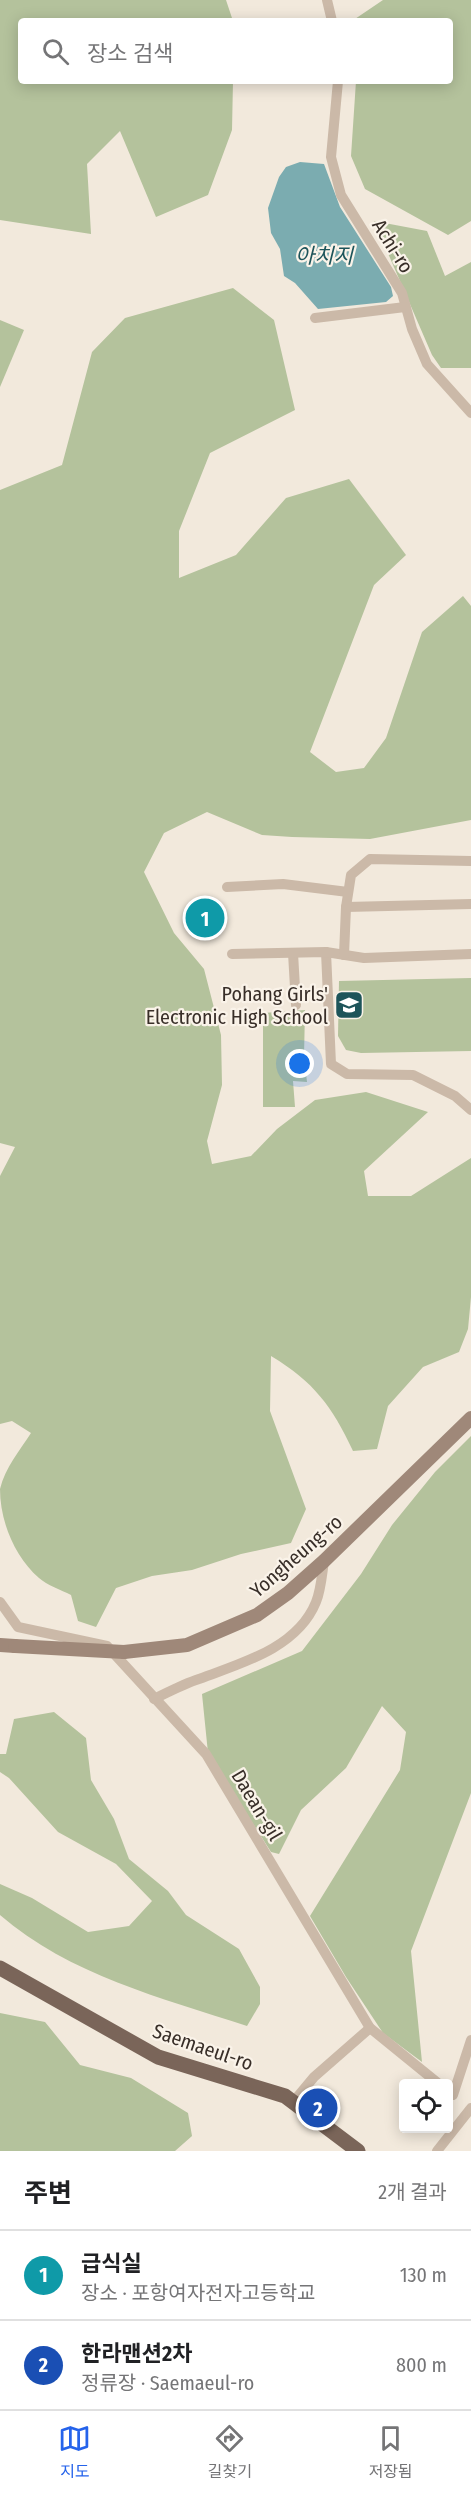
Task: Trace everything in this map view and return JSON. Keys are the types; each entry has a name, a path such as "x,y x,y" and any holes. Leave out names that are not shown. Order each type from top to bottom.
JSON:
{"main road":[{"name":"Yongheung-ro","path":"0,1645 124,1652 187,1645 257,1615 288,1593 324,1561 471,1418"},
{"name":"Saemaeul-ro","path":"0,1968 158,2057 285,2096 358,2151"}],"street":[{"path":"327,0 331,18"},
{"name":"Achi-ro","path":"338,84 331,157 341,195 402,293 405,307 427,364 471,413"},
{"path":"315,318 405,307"},
{"path":"344,955 346,907 351,875 370,859 471,861"},
{"path":"227,887 282,884 348,892"},
{"path":"346,907 471,904"},
{"path":"326,952 331,1064 347,1074 413,1075 455,1096 471,1110"},
{"path":"232,954 326,952 364,958 471,954"},
{"path":"293,953 296,1005"},
{"path":"154,1699 195,1680 232,1668 260,1655 297,1631 316,1602 324,1561"},
{"name":"Daean-gil","path":"0,1602 18,1627 107,1646 206,1754 370,2028 433,2079"},
{"path":"294,2101 314,2077 370,2028"},
{"path":"453,2088 471,2040"},
{"path":"437,2151 471,2106 453,2094"}],"green space":[{"path":"0,0 226,0 232,18 18,18 18,84 233,84 232,130 208,195 156,217 120,131 87,164 91,234 0,220"},
{"path":"383,0 471,0 471,221 448,235 365,189 351,156 356,84 453,84 453,18 356,18"},
{"path":"374,221 427,231 445,276 471,262 471,368 441,368 432,355"},
{"path":"233,288 274,320 295,410 210,453 179,531 179,578 236,555 286,498 349,479 406,555 374,585 310,752 336,772 364,768 386,738 422,632 463,596 471,606 471,820 370,839 292,837 262,835 207,812 164,833 144,872 174,933 204,969 221,1035 222,1085 207,1141 212,1164 251,1156 277,1129 315,1100 366,1092 428,1112 364,1171 368,1196 411,1196 471,1158 471,1297 468,1329 459,1352 423,1367 388,1406 377,1449 353,1451 320,1396 299,1375 271,1356 270,1411 306,1509 291,1543 241,1554 192,1570 152,1576 116,1588 96,1627 78,1621 71,1595 42,1581 30,1570 10,1538 1,1501 0,1489 5,1474 31,1433 12,1421 0,1424 0,1176 15,1147 0,1143 0,490 62,465 92,352 125,318"},
{"path":"0,320 24,330 0,387"},
{"path":"471,978 471,1051 361,1053 346,1050 338,1036 339,981"},
{"path":"305,1010 304,1057 307,1082 293,1081 295,1107 263,1107 263,1013"},
{"path":"471,1436 471,1793 411,1951 422,2062 383,2033 310,1916 400,1770 406,1732 382,1706 346,1768 301,1810 279,1854 271,1852 208,1753 202,1694 302,1651 361,1574 392,1525 435,1472"},
{"path":"54,1712 86,1738 91,1780 114,1819 129,1859 168,1891 186,1915 239,1949 260,1987 260,2004 247,2026 150,1994 86,1969 27,1936 0,1915 0,1884 32,1898 88,1932 129,1926 152,1901 116,1864 58,1832 9,1778 0,1772 0,1754 6,1754 14,1719"},
{"path":"0,2013 45,2022 80,2065 131,2078 188,2113 192,2136 175,2151 0,2151"}],"water":[{"name":"아치지","path":"300,162 324,164 340,207 391,287 393,296 386,302 318,309 295,283 284,276 280,249 271,233 268,208 279,177 286,167"}],"place":[{"name":"급식실","path":"205,918"},
{"name":"Pohang Girls' Electronic High School","path":"349,1005"},
{"name":"한라맨션2차","path":"318,2108"}]}
